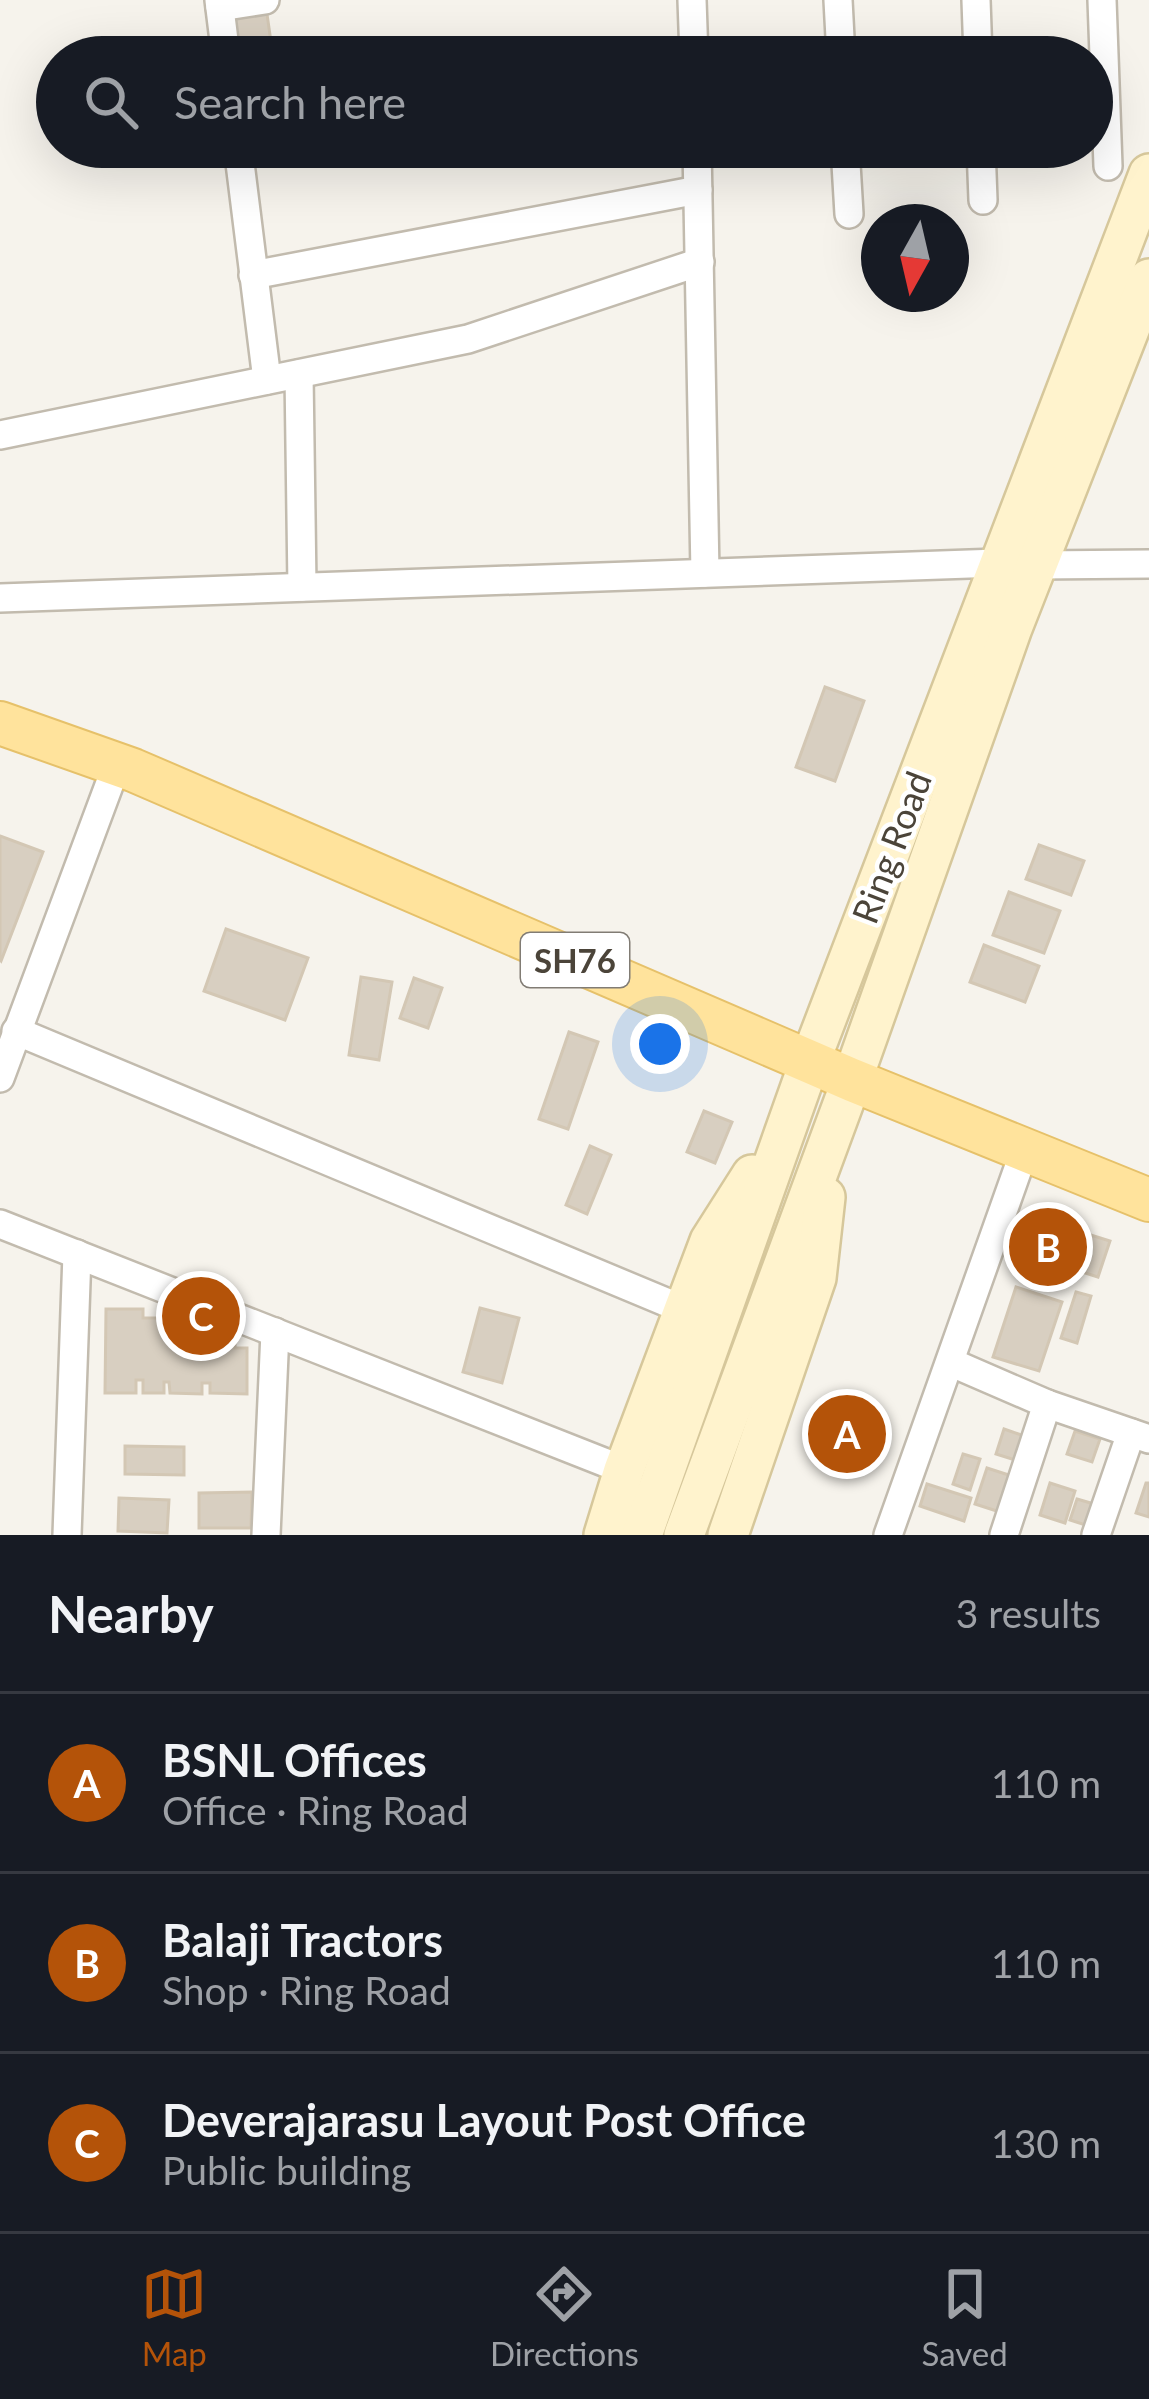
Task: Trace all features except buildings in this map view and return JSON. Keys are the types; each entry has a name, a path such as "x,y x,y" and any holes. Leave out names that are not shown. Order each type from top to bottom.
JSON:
{"main road":[{"name":"Ring Road","path":"684,1535 852,1080 1017,564 1149,174"},
{"name":"Ring Road","path":"643,1529 810,1060 1017,564 1149,279"},
{"name":"SH76","path":"0,723 117,764 852,1080 1149,1200"},
{"path":"604,1535 710,1241 791,1112"},
{"path":"728,1535 816,1278 833,1132"}],"street":[{"path":"224,36 220,3 265,0"},
{"path":"692,0 693,36"},
{"path":"838,0 840,36"},
{"path":"976,0 977,36"},
{"path":"1102,0 1103,36"},
{"path":"240,168 266,380"},
{"path":"697,168 704,573"},
{"path":"846,168 849,214"},
{"path":"982,168 983,200"},
{"path":"253,275 698,190"},
{"path":"0,435 468,339 700,262"},
{"path":"299,374 302,587"},
{"path":"0,598 704,573 1149,564"},
{"path":"0,1078 117,764"},
{"path":"16,1031 685,1310"},
{"path":"889,1535 1025,1149"},
{"path":"0,1224 624,1470"},
{"path":"67,1535 77,1254"},
{"path":"266,1535 275,1332"},
{"path":"950,1362 1047,1404 1140,1436 1096,1535"},
{"path":"1004,1535 1047,1404"}],"place":[{"name":"Balaji Tractors","path":"1048,1247"},
{"name":"Deverajarasu Layout Post Office","path":"201,1316"},
{"name":"BSNL Offices","path":"847,1434"}]}
